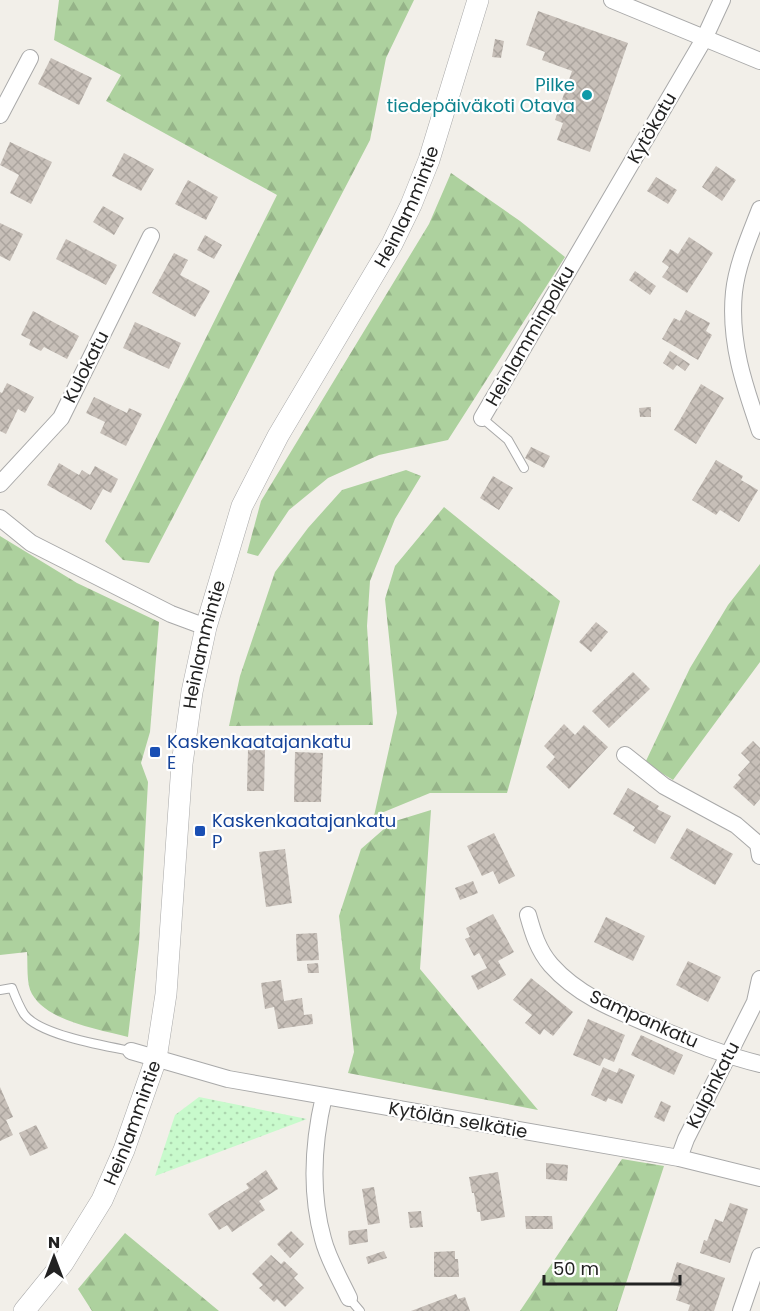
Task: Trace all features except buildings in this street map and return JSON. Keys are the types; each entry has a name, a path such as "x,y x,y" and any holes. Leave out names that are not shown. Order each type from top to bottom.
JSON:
{"street":[{"name":"Heinlammintie","path":"24,1311 63,1263 102,1200 124,1150 156,1059 166,994 182,764 192,692 206,627 242,506 278,436 392,244 411,205 429,160 478,0"},
{"path":"612,0 760,61"},
{"name":"Kytökatu","path":"578,254 704,39 722,0"},
{"path":"0,115 30,58"},
{"path":"760,209 745,248 734,291 734,337 741,373 760,431"},
{"name":"Kulokatu","path":"0,484 61,418 151,236"},
{"name":"Heinlamminpolku","path":"482,418 578,254"},
{"path":"0,518 31,543 171,615 206,627"},
{"path":"625,755 664,786 736,825 759,847"},
{"name":"Sampankatu","path":"528,915 537,945 550,964 574,986 603,1005 728,1057 760,1064"},
{"name":"Kulpinkatu","path":"679,1158 686,1139 755,1002 760,979"},
{"name":"Kytölän selkätie","path":"131,1051 228,1079 679,1158 760,1178"},
{"path":"324,1096 316,1145 314,1194 323,1240 349,1298"},
{"path":"741,1311 760,1256"}],"lane":[{"path":"482,418 508,440 525,468"},
{"path":"0,990 12,988 24,1015 42,1027 81,1041 131,1051"},
{"path":"349,1298 360,1311"}],"green space":[{"path":"59,0 414,0 386,58 370,140 149,563 123,560 105,541 277,195 106,101 121,75 54,40"},
{"path":"451,173 520,221 565,257 448,440 379,455 328,478 289,510 258,556 247,553 261,501 429,224"},
{"path":"406,470 421,476 395,519 370,581 367,626 373,725 229,726 240,676 275,572 308,528 342,490"},
{"path":"444,507 560,601 507,793 430,793 374,816 397,713 385,599 395,566"},
{"path":"0,536 77,583 159,622 150,732 141,763 148,782 139,943 128,1037 75,1023 50,1011 40,1004 30,990 27,952 0,955"},
{"path":"760,564 760,662 673,780 645,763 690,668 728,605"},
{"path":"431,810 420,969 538,1110 348,1073 354,1052 339,916 361,849 392,822"},
{"path":"199,1097 307,1119 155,1176 175,1115"},
{"path":"622,1159 664,1166 617,1311 520,1311"},
{"path":"125,1233 219,1311 92,1311 78,1289"}],"place":[{"name":"Pilke tiedepäiväkoti Otava","path":"587,95"},
{"name":"Kaskenkaatajankatu E","path":"155,752"},
{"name":"Kaskenkaatajankatu P","path":"200,831"}]}
